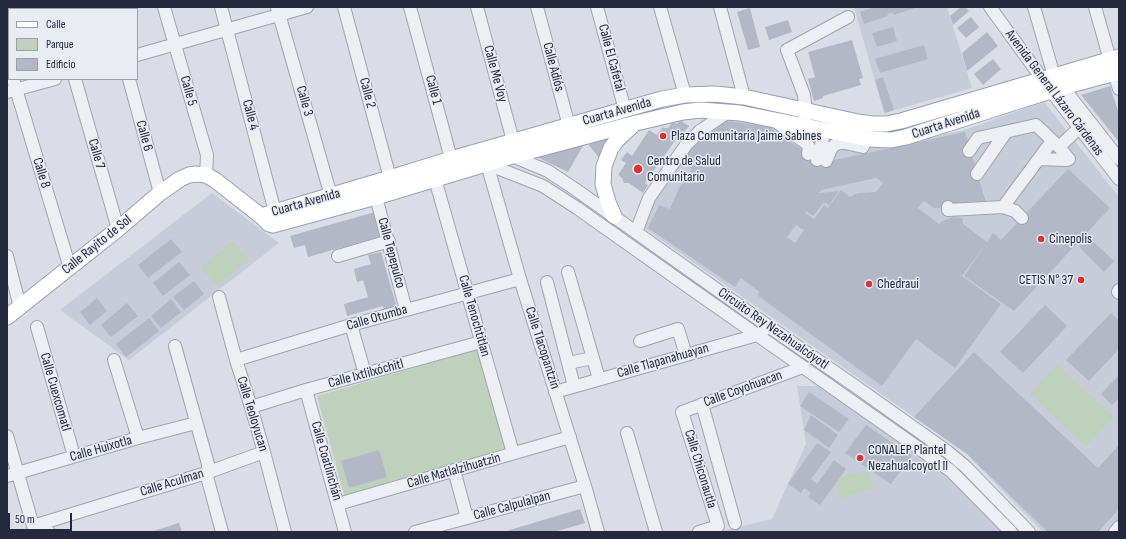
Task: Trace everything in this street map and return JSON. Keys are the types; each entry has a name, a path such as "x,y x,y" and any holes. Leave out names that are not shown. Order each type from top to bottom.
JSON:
{"main road":[{"name":"Cuarta Avenida","path":"272,217 376,197 435,179 453,166 569,126 662,99 684,95 715,94 744,97 806,111 827,123 868,137 891,140 906,137 1053,83 1116,65"},
{"name":"Cuarta Avenida","path":"272,217 331,196 390,178 453,166 487,164 510,147 636,123 683,112 701,110 740,113 804,126 827,123"},
{"path":"614,216 603,184 604,166 614,144 636,123"},
{"name":"Calle Rayito de Sol","path":"7,317 70,268 160,193 188,175 206,175"},
{"path":"206,175 272,217"}],"street":[{"name":"Calle 5","path":"164,7 207,156 206,175"},
{"name":"Calle 4","path":"221,7 228,29 272,217"},
{"path":"138,56 228,29 278,11 307,7"},
{"name":"Calle 2","path":"344,7 390,178"},
{"name":"Calle 1","path":"410,7 453,166"},
{"name":"Calle Me Voy","path":"477,7 510,147"},
{"name":"Calle Adiós","path":"537,7 569,126"},
{"name":"Calle El Cafetal","path":"597,7 625,110"},
{"path":"660,7 684,95"},
{"path":"720,7 744,97"},
{"name":"Avenida General Lázaro Cárdenas","path":"990,7 1119,159"},
{"path":"1034,7 1053,83"},
{"path":"1095,7 1116,65 1119,89"},
{"name":"Calle 3","path":"278,11 331,196"},
{"path":"804,126 806,111 804,95 787,50 848,17"},
{"path":"12,87 50,80"},
{"name":"Calle 7","path":"75,80 118,229"},
{"name":"Calle 6","path":"129,80 160,193"},
{"name":"Avenida General Lázaro Cárdenas","path":"1053,83 1082,131 1119,180"},
{"name":"Calle 8","path":"12,87 70,268"},
{"path":"636,232 649,198 686,145 700,130 728,112"},
{"path":"772,119 806,143 820,157"},
{"path":"820,157 827,123"},
{"path":"969,151 978,138 1036,125 1058,147 1068,158 1068,160 1039,159"},
{"path":"1003,207 1039,159 1082,131"},
{"path":"977,174 1006,132"},
{"path":"820,157 838,149 855,149 868,137"},
{"name":"Circuito Rey Nezahualcóyotl","path":"510,147 559,178 614,216 948,452 966,467 1029,532"},
{"name":"Circuito Rey Nezahualcóyotl","path":"487,164 531,180 556,194 804,367 951,471 1011,532"},
{"name":"Calle Tlacopantzin","path":"487,164 520,279 570,437 598,532"},
{"name":"Calle Tenochtitlan","path":"435,179 513,453"},
{"name":"Calle Tepepulco","path":"376,197 389,241 406,310"},
{"path":"948,207 948,210 1003,207 1015,211 1022,218"},
{"path":"338,256 389,241"},
{"path":"7,256 20,306"},
{"path":"568,272 599,379"},
{"name":"Calle Otumba","path":"236,360 351,325 520,279"},
{"path":"547,282 574,386"},
{"name":"Calle Teoloyucan","path":"218,297 264,452 285,532"},
{"path":"722,311 730,299"},
{"path":"351,325 365,374"},
{"name":"Calle Cuexcomatl","path":"37,327 74,456"},
{"name":"Calle Tlapanahuayan","path":"555,392 757,335 771,328"},
{"path":"640,341 678,329 686,355"},
{"name":"Calle Ixtlilxóchitl","path":"251,407 306,390 481,342"},
{"path":"175,346 208,464 206,473 222,532"},
{"path":"568,363 593,358"},
{"path":"114,360 138,438"},
{"name":"Calle Coyohuacan","path":"682,412 804,367"},
{"name":"Calle Coatlinchán","path":"306,390 346,532"},
{"path":"702,404 735,523"},
{"name":"Calle Chiconautla","path":"682,412 718,526 698,532"},
{"name":"Calle Huixotla","path":"12,475 74,456 196,423"},
{"path":"627,433 656,532"},
{"path":"7,436 12,475 33,526 49,532"},
{"name":"Calle Matlalzihuatzin","path":"338,504 570,437"},
{"name":"Calle Aculman","path":"33,526 206,473 264,452"},
{"path":"454,470 467,518"},
{"name":"Calle Calpulalpan","path":"415,532 438,529 467,518 585,486"},
{"path":"992,513 1002,504"},
{"path":"1115,532 1119,527"}],"shaded area":[{"path":"854,7 947,7 972,88 884,113"},
{"path":"1044,102 1119,197 1119,532 1043,532 967,454 637,223 645,193 685,137 705,117 711,114 889,144 961,131"},
{"path":"212,193 279,243 129,360 60,310"},
{"path":"797,386 820,386 938,471 946,475 1001,532 717,532 772,519 806,444"}],"green space":[{"path":"233,241 249,260 216,286 201,267"},
{"path":"479,349 507,448 344,495 317,396"},
{"path":"1057,364 1113,417 1086,446 1030,394"},
{"path":"868,470 873,489 840,498 836,484 840,477"}],"building":[{"path":"874,7 918,7 894,15 893,13 887,14 888,16 864,24 860,12"},
{"path":"961,7 965,7 969,11 953,25 950,16"},
{"path":"750,8 760,47 748,50 737,12"},
{"path":"971,17 979,27 966,38 957,28"},
{"path":"788,20 792,32 769,40 765,27"},
{"path":"893,27 897,41 877,47 872,33"},
{"path":"987,32 998,46 967,71 962,53"},
{"path":"852,40 863,78 859,79 861,85 823,96 823,98 814,101 808,79 815,77 808,52"},
{"path":"924,45 928,59 880,73 875,59"},
{"path":"993,59 1001,69 983,85 974,74"},
{"path":"883,77 894,110 885,113 875,80"},
{"path":"1110,86 1119,114 1119,142 1081,95"},
{"name":"Centro de Salud Comunitario","path":"680,120 689,126 679,139 677,138 645,183 648,185 643,193 629,183 624,183 622,178 618,175 626,163 621,160 627,152 632,156 649,130 657,135 663,127 668,128 673,121 677,124"},
{"path":"726,121 769,127 821,163 965,132 987,206 934,208 924,201 918,208 939,224 946,219 954,217 962,218 963,224 987,242 962,276 1001,304 955,368 916,339 882,386 757,295 759,292 741,278 735,287 648,228 659,205 670,209 680,186 692,169 680,160 694,140 719,122","holes":["876,178 883,183 876,192 858,193 850,197 841,190 828,208 824,205 814,219 805,213 806,211 813,216 824,202 829,205 839,191 819,193 821,190","796,225 804,230 795,243 787,237"]},
{"path":"612,134 600,159 588,144 583,146 568,172 537,157"},
{"name":"Cinepolis","path":"1068,169 1110,208 1014,311 964,276 993,233 1001,240"},
{"path":"375,212 382,236 308,257 305,245 294,248 290,236"},
{"path":"1088,237 1114,261 1104,272 1079,247"},
{"path":"171,239 182,252 148,278 138,265"},
{"path":"381,252 397,308 384,311 383,306 347,316 344,304 368,297 363,280 357,282 354,269 371,264 368,255"},
{"path":"179,262 190,275 163,296 153,283"},
{"path":"194,281 204,294 184,310 173,297"},
{"path":"97,298 107,311 90,325 80,312"},
{"path":"171,299 181,312 161,328 151,316"},
{"path":"127,303 138,316 111,337 101,325"},
{"path":"1045,305 1067,326 1023,373 1000,352"},
{"path":"1111,313 1119,321 1119,349 1089,381 1066,360"},
{"path":"149,318 159,331 126,357 116,344"},
{"path":"974,352 1098,468 1119,445 1119,509 1098,532 1048,532 967,454 914,417"},
{"path":"1119,375 1119,398 1112,405 1101,394"},
{"path":"809,392 849,419 839,432 800,406"},
{"path":"811,415 838,435 829,448 804,430"},
{"path":"866,425 912,456 891,484 845,453"},
{"path":"817,443 831,452 811,479 817,484 834,460 846,469 820,505 808,497 811,493 804,488 801,493 788,484"},
{"path":"379,450 387,477 349,488 341,461"},
{"path":"580,509 585,523 554,532 503,532"},
{"path":"179,523 182,532 150,532"}],"place":[{"name":"Plaza Comunitaria Jaime Sabines","path":"663,136"},
{"name":"Centro de Salud Comunitario","path":"638,169"},
{"name":"Cinepolis","path":"1041,239"},
{"name":"CETIS N° 37","path":"1081,280"},
{"name":"Chedraui","path":"869,284"},
{"name":"CONALEP Plantel Nezahualcoyotl II","path":"860,458"}]}
